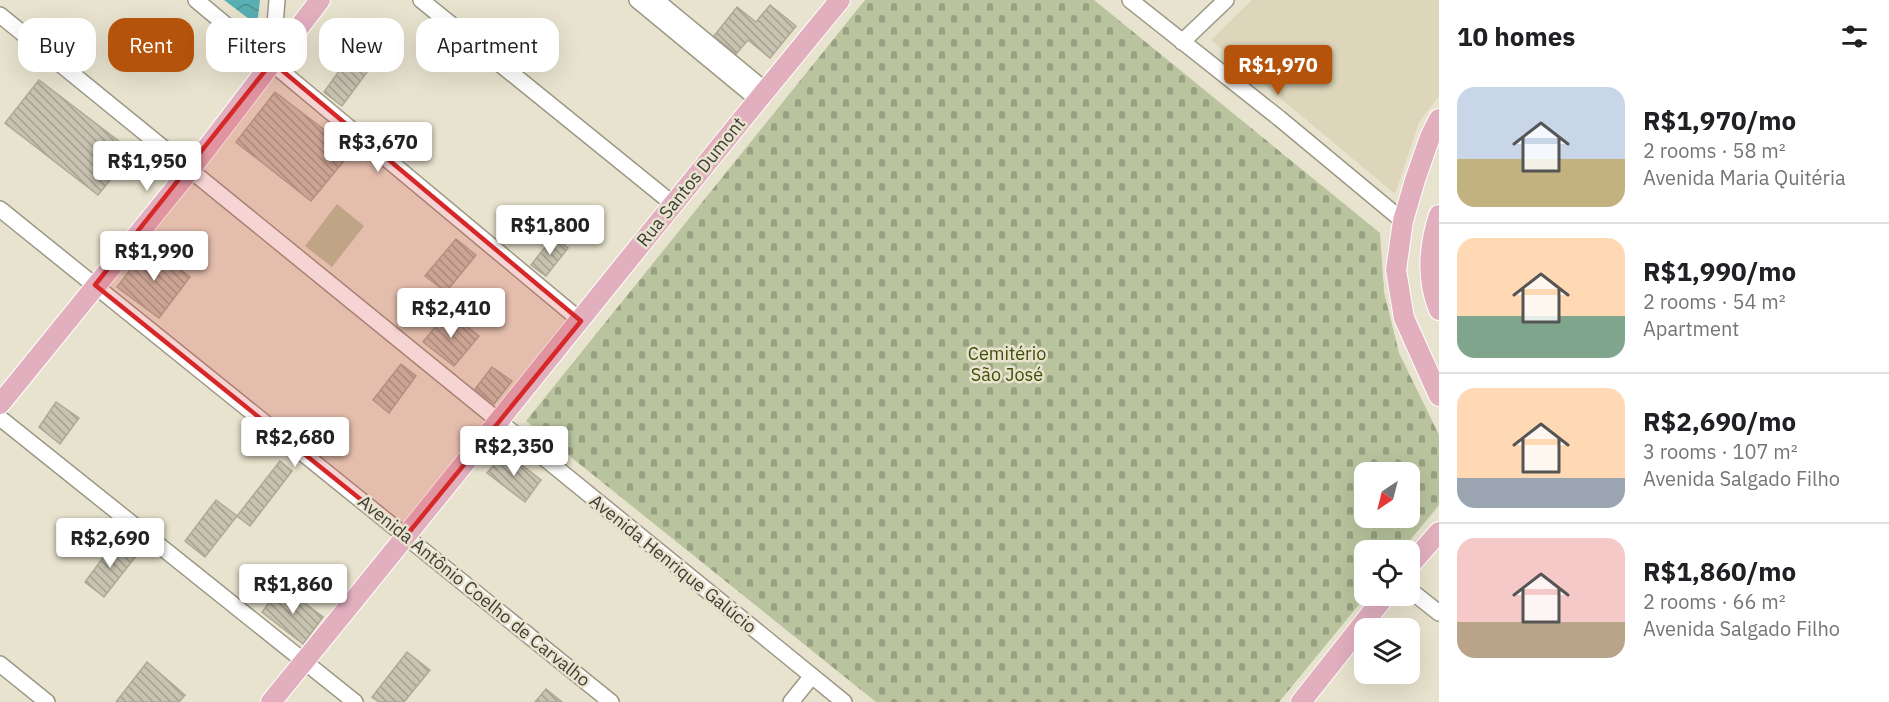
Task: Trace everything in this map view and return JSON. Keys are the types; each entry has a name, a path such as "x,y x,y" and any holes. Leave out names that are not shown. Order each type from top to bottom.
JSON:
{"main road":[{"path":"306,18 320,0"},
{"name":"Rua Santos Dumont","path":"271,702 840,0"},
{"path":"0,404 190,170 264,72"},
{"path":"1439,119 1430,137 1403,221 1396,270 1404,318 1439,396"},
{"path":"1439,215 1431,239 1430,267 1434,297 1439,309"},
{"path":"1403,221 1431,239"},
{"path":"1420,554 1439,532"},
{"path":"1310,699 1378,606"}],"street":[{"path":"195,0 214,7 226,18"},
{"path":"276,18 277,0"},
{"path":"422,0 673,204"},
{"path":"637,0 761,95"},
{"path":"656,0 761,95"},
{"path":"1130,0 1280,118 1403,221"},
{"path":"1182,42 1226,0"},
{"name":"Avenida Henrique Galúcio","path":"0,15 498,423 844,702"},
{"path":"284,72 581,321"},
{"name":"Avenida Antônio Coelho de Carvalho","path":"0,209 611,702"},
{"path":"0,418 355,702"},
{"path":"1420,598 1439,613"},
{"path":"0,664 47,702"},
{"path":"791,702 812,676"}],"highlighted area":[{"path":"272,62 581,321 406,536 95,285"}],"shaded area":[{"path":"1252,0 1439,0 1439,96 1419,122 1395,194 1211,40"}],"green space":[{"name":"Cemitério São José","path":"865,0 1094,0 1380,233 1384,292 1399,353 1439,435 1439,505 1410,540 1354,540 1354,606 1358,606 1279,702 876,702 526,421"},
{"path":"337,204 364,226 332,267 305,246"}],"water":[{"path":"224,0 260,0 258,18 248,18"}],"building":[{"path":"770,5 796,26 770,58 748,40 736,54 714,36 737,7 756,22"},
{"path":"338,72 367,72 342,106 324,92"},
{"path":"39,80 133,152 98,195 5,123"},
{"path":"275,92 352,151 311,201 236,142"},
{"path":"553,237 568,248 546,276 531,265"},
{"path":"456,239 476,255 446,292 425,276"},
{"path":"149,245 190,277 159,318 117,287"},
{"path":"448,311 479,336 454,366 423,342"},
{"path":"401,364 416,376 389,413 373,400"},
{"path":"492,367 512,381 494,404 475,389"},
{"path":"56,402 79,418 60,444 39,427"},
{"path":"505,452 541,480 525,502 487,473"},
{"path":"280,461 292,471 250,526 237,516"},
{"path":"216,500 237,516 205,557 185,541"},
{"path":"116,540 136,556 104,597 85,582"},
{"path":"282,586 323,617 303,644 262,612"},
{"path":"407,652 430,670 404,702 379,702 372,697"},
{"path":"147,662 185,695 179,702 116,702"},
{"path":"546,689 562,702 535,702"}]}
